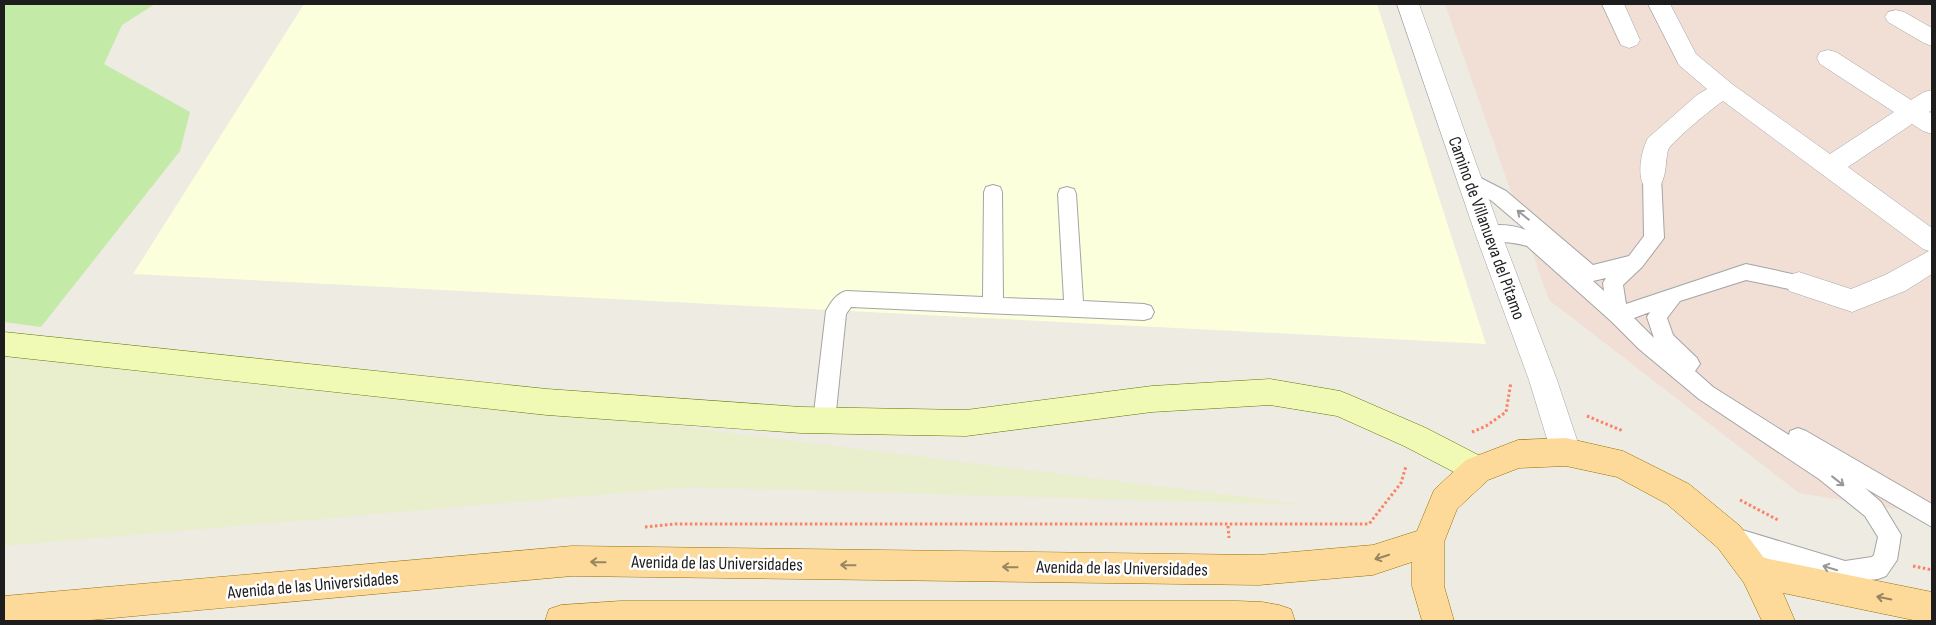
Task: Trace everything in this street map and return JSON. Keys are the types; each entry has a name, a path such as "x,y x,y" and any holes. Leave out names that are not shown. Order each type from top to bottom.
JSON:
{"main road":[{"path":"1438,621 1428,586 1428,542 1446,500 1477,470 1518,454 1566,452 1623,465 1678,494 1728,537 1755,572 1779,621"},
{"name":"Avenida de las Universidades","path":"4,612 572,561 1259,570 1373,560 1428,542"},
{"path":"1755,572 1932,608"},
{"path":"561,621 621,617 1237,617 1279,621"}],"street":[{"name":"Camino de Villanueva del Pítamo","path":"1408,4 1488,233 1543,380 1566,452"},
{"path":"1612,4 1629,40"},
{"path":"1659,4 1687,59 1724,90 1932,242"},
{"path":"1896,16 1932,38"},
{"path":"1828,58 1932,125"},
{"path":"1652,178 1657,144 1705,102 1724,90"},
{"path":"1830,167 1932,98"},
{"path":"1799,283 1852,301 1895,283 1932,261"},
{"path":"4,344 547,402 824,421 966,423 1152,399 1270,392 1340,404 1416,437 1477,470"}],"lane":[{"path":"1618,315 1613,283 1654,238 1652,178"},
{"path":"1469,179 1499,196 1590,274 1634,262"},
{"path":"993,192 993,305"},
{"path":"1067,194 1074,309"},
{"path":"1488,233 1515,234 1534,241 1618,315 1646,343 1706,393 1826,472 1873,508 1890,535 1885,560 1878,568 1845,572 1728,537"},
{"path":"1618,315 1672,295 1746,272 1799,283"},
{"path":"1672,295 1657,317 1665,340 1702,375 1790,434 1932,516"},
{"path":"824,421 836,311 846,299 1144,312"}],"path":[{"path":"1466,434 1486,426 1506,412 1511,380 1543,380"},
{"path":"1585,415 1630,434"},
{"path":"636,528 676,524 1369,524 1401,483 1416,437"},
{"path":"1735,498 1785,524"},
{"path":"1885,560 1932,570"}],"shaded area":[{"path":"304,4 1377,4 1486,344 133,274"},
{"path":"1445,4 1932,4 1932,515 1799,493 1549,300"},
{"path":"4,343 1311,505 690,487 4,546"}],"green space":[{"path":"4,4 155,4 122,25 104,64 190,112 180,151 41,327 4,322"}]}
